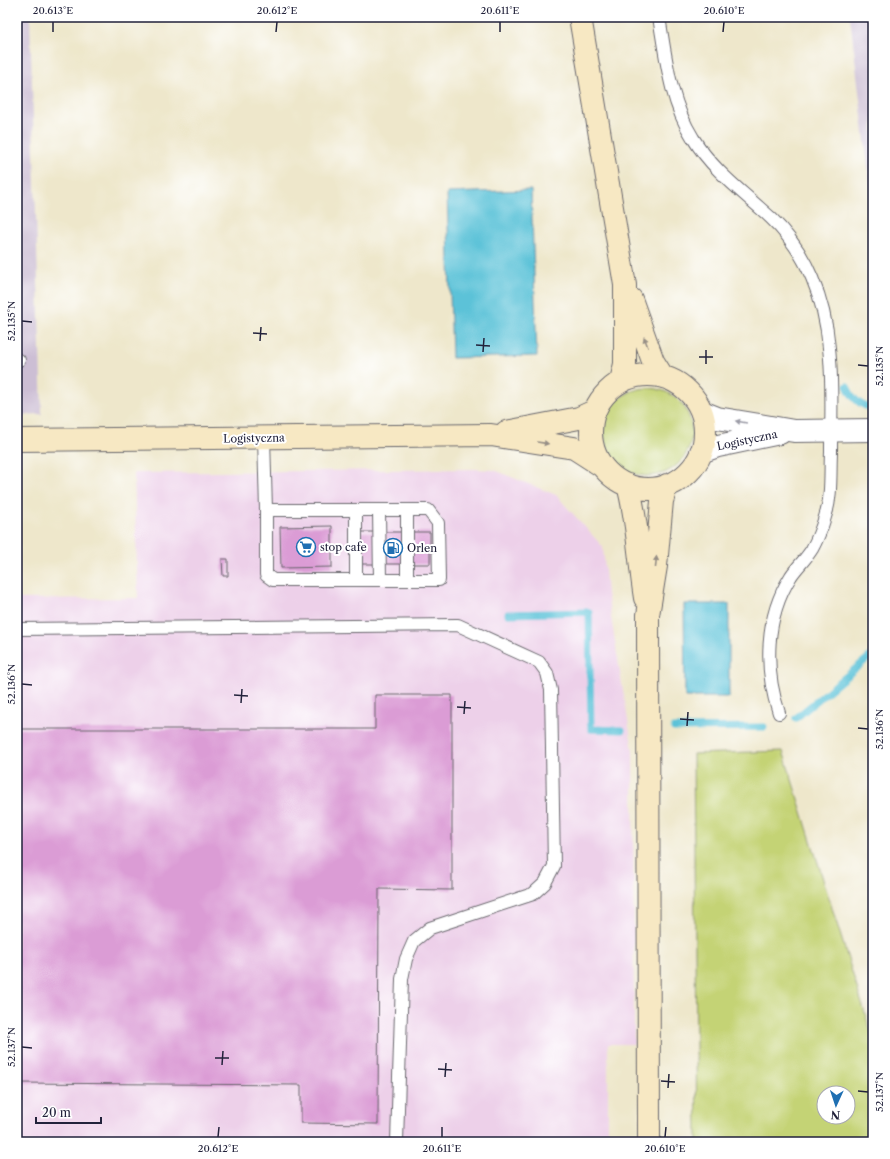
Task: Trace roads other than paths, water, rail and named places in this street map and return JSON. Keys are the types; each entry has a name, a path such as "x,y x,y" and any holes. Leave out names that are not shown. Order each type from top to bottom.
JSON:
{"main road":[{"path":"580,17 625,284 625,364 621,381"},
{"path":"625,284 653,361 663,376"},
{"path":"642,375 663,376 679,384 693,396 702,412 705,425 701,452 688,472 667,485 654,489 641,489 628,486 614,478 602,466 593,449 590,430 594,411 604,394 621,381 642,375"},
{"name":"Logistyczna","path":"491,435 579,418 594,411"},
{"name":"Logistyczna","path":"17,440 491,435 574,448 602,466"},
{"path":"648,615 656,566 662,501 667,485"},
{"path":"628,486 632,500 648,615 649,1142"}],"street":[{"name":"Logistyczna","path":"702,412 717,418 794,431"},
{"name":"Logistyczna","path":"701,452 718,446 794,431 873,430"}],"lane":[{"path":"659,17 669,75 676,102 693,138 711,163 731,184 772,219 793,244 810,270 824,310 830,348 831,430 831,470 826,516 812,548 790,577 780,599 772,623 769,642 769,676 779,714"},
{"path":"264,438 266,575 273,580 439,580 438,523 428,510 266,510"},
{"path":"356,510 356,580"},
{"path":"379,510 380,580"},
{"path":"407,510 407,580"},
{"path":"17,628 458,626 539,662 543,667 547,673 552,690 554,866 545,883 533,894 430,928 414,941 406,959 402,979 397,1142"}],"water":[{"path":"531,190 537,356 452,358 447,193"},
{"path":"684,604 729,604 729,697 685,697"}],"waterway":[{"path":"847,386 857,401 873,408"},
{"path":"508,614 589,612 591,729 622,730"},
{"path":"796,718 873,654"},
{"path":"674,728 764,727"}],"place":[{"name":"stop cafe","path":"306,547"},
{"name":"Orlen","path":"393,548"}]}
